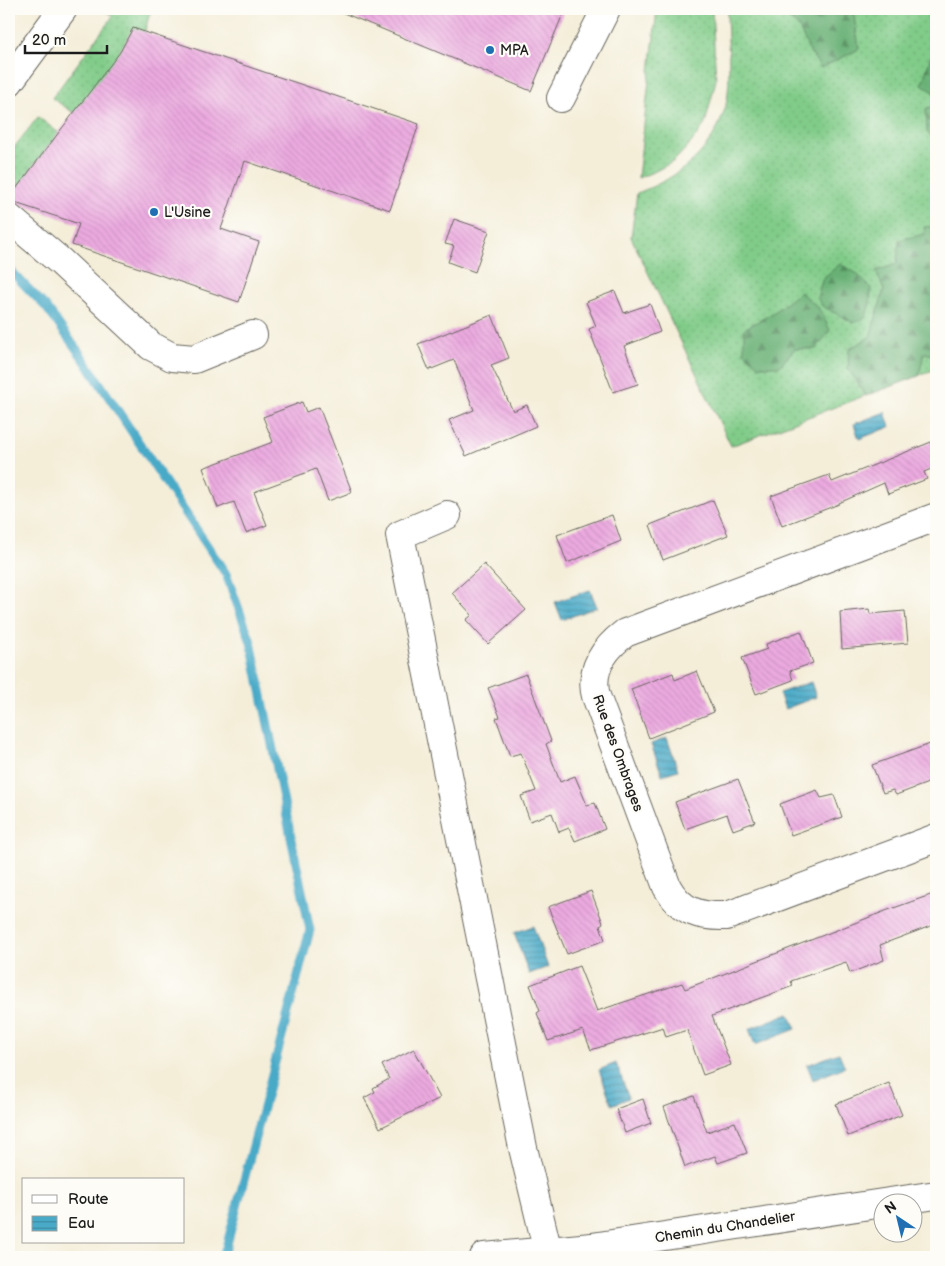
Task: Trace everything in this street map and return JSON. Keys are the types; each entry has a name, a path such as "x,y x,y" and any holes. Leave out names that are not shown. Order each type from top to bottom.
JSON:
{"street":[{"path":"9,81 63,9"},
{"path":"561,98 606,9"},
{"path":"9,218 61,262 151,346 172,357 194,359 253,336"},
{"path":"447,515 400,535 521,1138 564,1253"},
{"name":"Rue des Ombrages","path":"936,517 625,633 603,655 594,681 596,696 667,887 678,903 695,913 709,916 727,916 936,838"},
{"name":"Chemin du Chandelier","path":"484,1257 564,1253 936,1195"}],"green space":[{"path":"102,9 151,9 139,52 74,113 52,98 113,16"},
{"path":"657,9 712,9 716,80 705,124 691,143 674,161 638,178"},
{"path":"727,9 936,9 936,369 731,446 631,237 637,193 653,187 681,171 693,161 713,136 720,122 726,105 729,83"},
{"path":"776,9 853,9 859,49 821,68 810,52 798,26"},
{"path":"936,55 936,94 922,84 931,56"},
{"path":"936,104 936,138 927,133 926,109"},
{"path":"38,117 59,133 9,198 9,149 12,150"},
{"path":"936,226 936,356 924,353 919,376 866,396 848,368 849,349 870,337 884,290 876,271 897,264 899,240 925,234 924,227"},
{"path":"840,264 856,273 871,288 870,303 866,317 854,323 822,306 817,297 823,278"},
{"path":"800,292 818,307 830,330 816,349 794,349 780,366 759,366 744,352 744,329 773,313"}],"water":[{"path":"885,412 890,427 859,439 854,424"},
{"path":"590,590 597,607 562,620 555,602"},
{"path":"811,682 816,697 785,709 779,693"},
{"path":"667,738 678,770 662,775 651,744"},
{"path":"533,926 548,967 529,974 514,933"},
{"path":"789,1013 796,1029 755,1045 749,1029"},
{"path":"839,1053 845,1067 813,1080 807,1065"},
{"path":"616,1063 629,1098 612,1105 599,1070"}],"building":[{"name":"MPA","path":"334,9 565,9 531,91"},
{"path":"133,28 419,124 390,210 245,161 221,229 259,242 239,302 72,245 79,224 9,201 9,198 120,52"},
{"path":"454,219 489,231 475,272 448,262 454,246 445,244"},
{"path":"615,291 624,313 650,304 660,332 624,346 638,384 613,392 589,329 596,326 586,302"},
{"path":"492,315 509,358 491,365 513,411 527,405 536,426 466,456 449,420 474,410 454,360 429,370 418,344"},
{"path":"302,402 306,412 319,407 352,492 328,501 316,469 254,492 267,525 246,533 234,502 218,508 203,468 273,442 263,417"},
{"path":"936,440 936,467 924,472 927,479 888,494 884,483 839,504 782,526 771,496 829,475 832,482"},
{"path":"713,500 728,535 663,560 650,525"},
{"path":"612,515 621,541 567,563 557,535"},
{"path":"484,564 526,610 488,644 466,620 472,615 452,593"},
{"path":"869,609 870,614 905,611 908,643 842,649 840,612"},
{"path":"801,631 813,663 790,671 793,680 756,694 742,658 767,649 766,644"},
{"path":"697,671 714,712 649,738 631,689 673,673 675,680"},
{"path":"526,674 551,741 546,744 560,782 575,776 587,805 595,803 605,829 575,841 569,828 559,832 552,813 530,821 521,796 536,791 521,753 510,756 496,718 500,717 488,688"},
{"path":"930,744 936,763 936,780 896,795 893,790 883,793 872,765"},
{"path":"738,779 755,822 733,830 727,814 685,829 675,802"},
{"path":"817,790 821,798 834,795 842,817 791,835 780,804"},
{"path":"591,891 603,923 600,925 605,940 567,954 548,907"},
{"path":"936,893 936,924 880,945 884,960 850,973 846,962 791,981 793,986 712,1016 731,1065 703,1075 687,1030 666,1037 663,1027 591,1050 583,1030 548,1041 537,1013 540,1011 530,985 579,966 597,1011 682,983 685,989"},
{"path":"414,1049 440,1098 380,1128 364,1098 375,1092 373,1088 389,1079 382,1065"},
{"path":"889,1083 902,1115 848,1136 836,1104"},
{"path":"694,1096 707,1132 735,1122 747,1153 718,1163 715,1156 685,1167 664,1107"},
{"path":"643,1099 651,1123 625,1133 616,1109"}],"waterway":[{"path":"9,269 46,307 83,358 226,574 251,642 310,930 226,1248 221,1257"}],"place":[{"name":"MPA","path":"490,50"},
{"name":"L'Usine","path":"154,212"}]}
